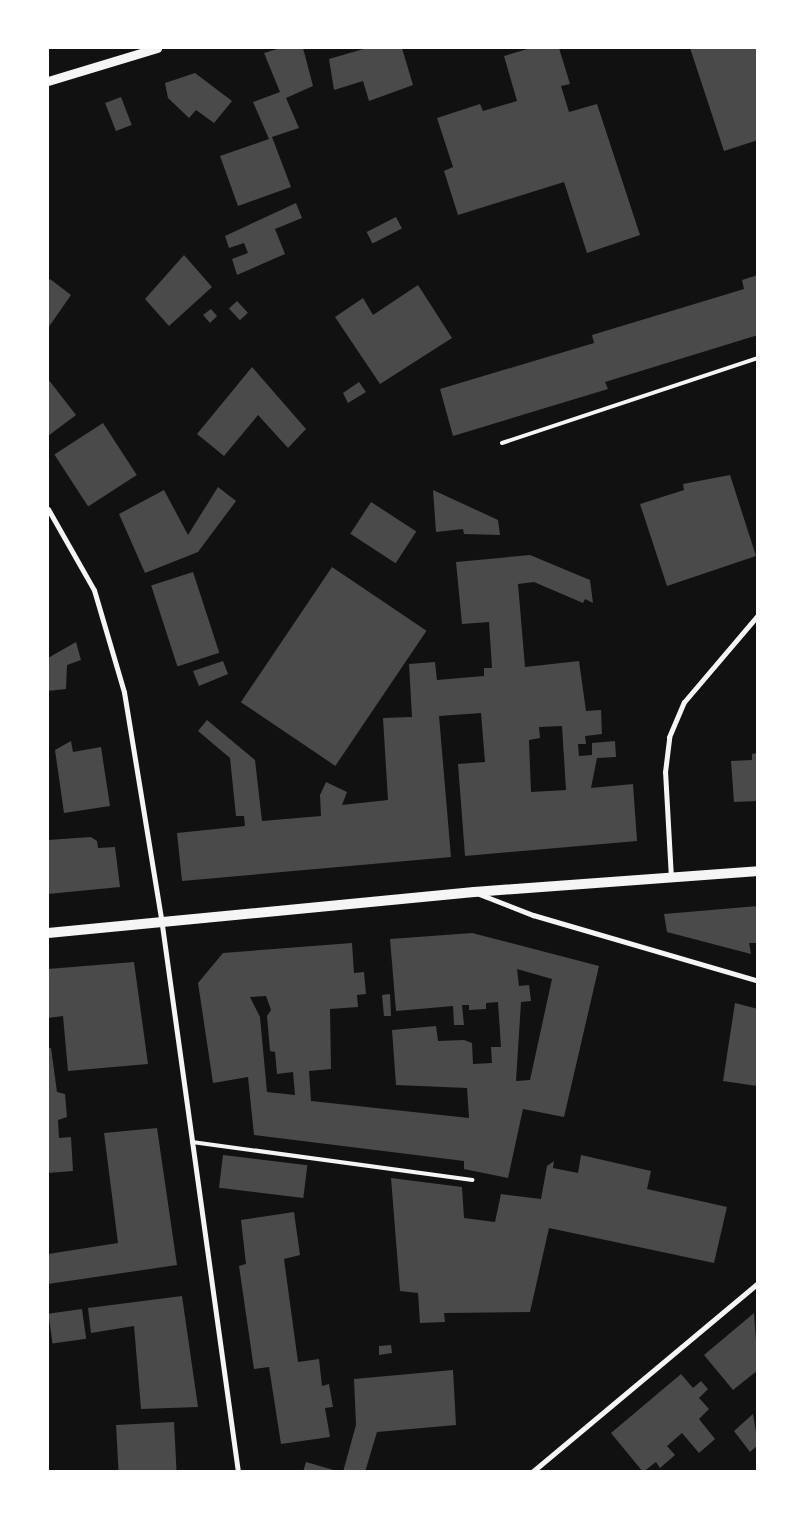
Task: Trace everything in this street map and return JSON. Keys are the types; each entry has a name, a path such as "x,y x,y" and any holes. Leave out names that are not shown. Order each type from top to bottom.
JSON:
{"main road":[{"path":"48,933 162,925 474,892 758,871"}],"street":[{"path":"48,81 156,48"},
{"path":"48,509 94,590 124,692 162,925 238,1472"},
{"path":"671,878 665,772 669,737 684,702 758,615"},
{"path":"474,892 532,915 758,981"},
{"path":"532,1472 758,1283"}],"lane":[{"path":"502,443 758,358"},
{"path":"192,1142 472,1180"}],"building":[{"path":"281,48 303,48 313,86 286,98 299,128 272,137 291,187 238,206 220,156 269,139 253,102 280,92 264,53"},
{"path":"367,48 402,48 413,85 369,101 363,81 334,90 329,59"},
{"path":"531,48 559,48 570,84 561,86 569,112 597,104 640,235 587,253 564,182 458,215 444,171 453,167 437,118 480,104 483,111 517,101 504,56"},
{"path":"690,48 758,48 758,140 724,151"},
{"path":"195,73 232,101 214,123 196,110 189,118 168,98 165,83"},
{"path":"121,97 132,125 116,131 105,103"},
{"path":"296,203 302,218 275,229 285,254 237,275 232,259 248,253 244,243 229,248 225,236"},
{"path":"396,217 402,229 372,244 367,232"},
{"path":"184,255 212,287 169,326 145,299"},
{"path":"758,275 758,335 605,382 608,389 453,436 440,389 594,343 592,335 744,289 742,280"},
{"path":"50,279 71,295 48,328 48,282"},
{"path":"418,285 452,338 380,384 335,317 363,298 373,315"},
{"path":"237,301 248,313 240,320 229,309"},
{"path":"211,309 217,316 210,323 203,315"},
{"path":"252,367 306,429 288,448 258,415 224,456 197,434"},
{"path":"48,379 76,415 48,436"},
{"path":"359,382 366,392 348,403 343,393"},
{"path":"103,423 137,475 88,507 54,455"},
{"path":"730,475 756,556 667,586 640,504 684,490 683,484"},
{"path":"218,487 236,501 198,552 145,573 119,514 164,490 188,535"},
{"path":"433,490 498,520 500,535 464,534 463,529 436,532"},
{"path":"371,502 416,531 396,563 350,534"},
{"path":"530,555 590,580 593,603 585,599 583,603 534,582 518,584 525,667 579,661 586,711 601,710 602,734 585,736 586,744 578,744 579,756 592,755 592,743 615,741 616,757 597,758 591,788 633,784 637,841 465,856 458,764 485,762 481,713 439,716 451,857 182,881 177,833 245,826 244,816 236,816 230,758 198,731 207,720 255,760 262,821 321,816 320,795 326,782 347,792 342,805 388,800 383,718 412,717 409,664 435,662 437,680 484,676 484,668 492,668 489,622 462,624 456,562","holes":["562,726 566,790 531,792 529,740 540,738 539,727"]},
{"path":"332,567 427,631 335,766 241,702"},
{"path":"193,572 219,653 177,666 151,586"},
{"path":"76,642 81,660 67,665 66,689 48,691 48,658"},
{"path":"223,661 228,674 199,686 193,671"},
{"path":"71,741 73,752 101,747 110,806 64,813 55,750"},
{"path":"758,753 758,801 734,802 731,761 752,760 752,754"},
{"path":"91,837 97,841 98,848 115,847 120,887 48,894 48,840"},
{"path":"758,906 758,943 749,943 751,954 667,932 664,914"},
{"path":"472,933 599,966 564,1117 523,1109 508,1178 464,1169 464,1161 254,1135 248,1077 213,1083 198,983 223,953 352,943 354,973 364,972 366,994 357,995 358,1007 330,1009 331,1069 309,1071 311,1101 469,1118 467,1088 396,1085 392,1030 436,1026 438,1041 464,1040 472,1043 473,1064 492,1063 491,1047 501,1047 498,1002 486,1003 486,1009 469,1010 469,1005 462,1005 464,1025 454,1025 453,1006 396,1011 390,939","holes":["517,969 552,979 530,1080 516,1081 521,1002 531,1001 529,985 519,986","266,996 271,1010 267,1016 270,1051 275,1052 277,1074 293,1072 295,1095 267,1092 260,1017 250,997"]},
{"path":"134,962 148,1064 68,1071 63,1016 48,1018 48,969"},
{"path":"390,994 391,1016 384,1016 382,995"},
{"path":"735,1003 758,1009 757,1086 723,1081"},
{"path":"48,1048 51,1048 57,1092 65,1094 67,1117 58,1120 59,1138 71,1137 73,1171 48,1173"},
{"path":"157,1128 177,1265 48,1284 48,1254 118,1243 104,1133"},
{"path":"223,1155 307,1165 303,1198 219,1188"},
{"path":"581,1155 651,1171 647,1189 727,1207 714,1263 549,1228 530,1312 444,1313 445,1322 420,1323 418,1293 400,1291 391,1178 462,1187 464,1218 495,1222 501,1194 541,1199 547,1166 554,1161 553,1168 578,1173"},
{"path":"294,1212 300,1255 284,1259 298,1362 319,1359 322,1386 329,1384 333,1407 325,1408 330,1437 281,1444 269,1367 254,1369 239,1266 246,1264 241,1220"},
{"path":"182,1296 198,1407 141,1409 134,1326 91,1333 88,1308"},
{"path":"82,1309 86,1339 53,1343 48,1314"},
{"path":"754,1313 758,1370 733,1390 704,1355"},
{"path":"391,1345 392,1353 379,1355 379,1346"},
{"path":"453,1370 456,1425 377,1432 365,1472 343,1472 356,1425 354,1379"},
{"path":"681,1374 693,1388 701,1381 708,1389 699,1398 709,1409 699,1419 715,1439 699,1453 682,1433 667,1446 675,1455 660,1468 656,1462 643,1472 611,1433"},
{"path":"753,1414 758,1445 750,1452 734,1431"},
{"path":"174,1422 177,1472 119,1472 116,1425"},
{"path":"306,1462 337,1471 337,1472 303,1472"}]}
